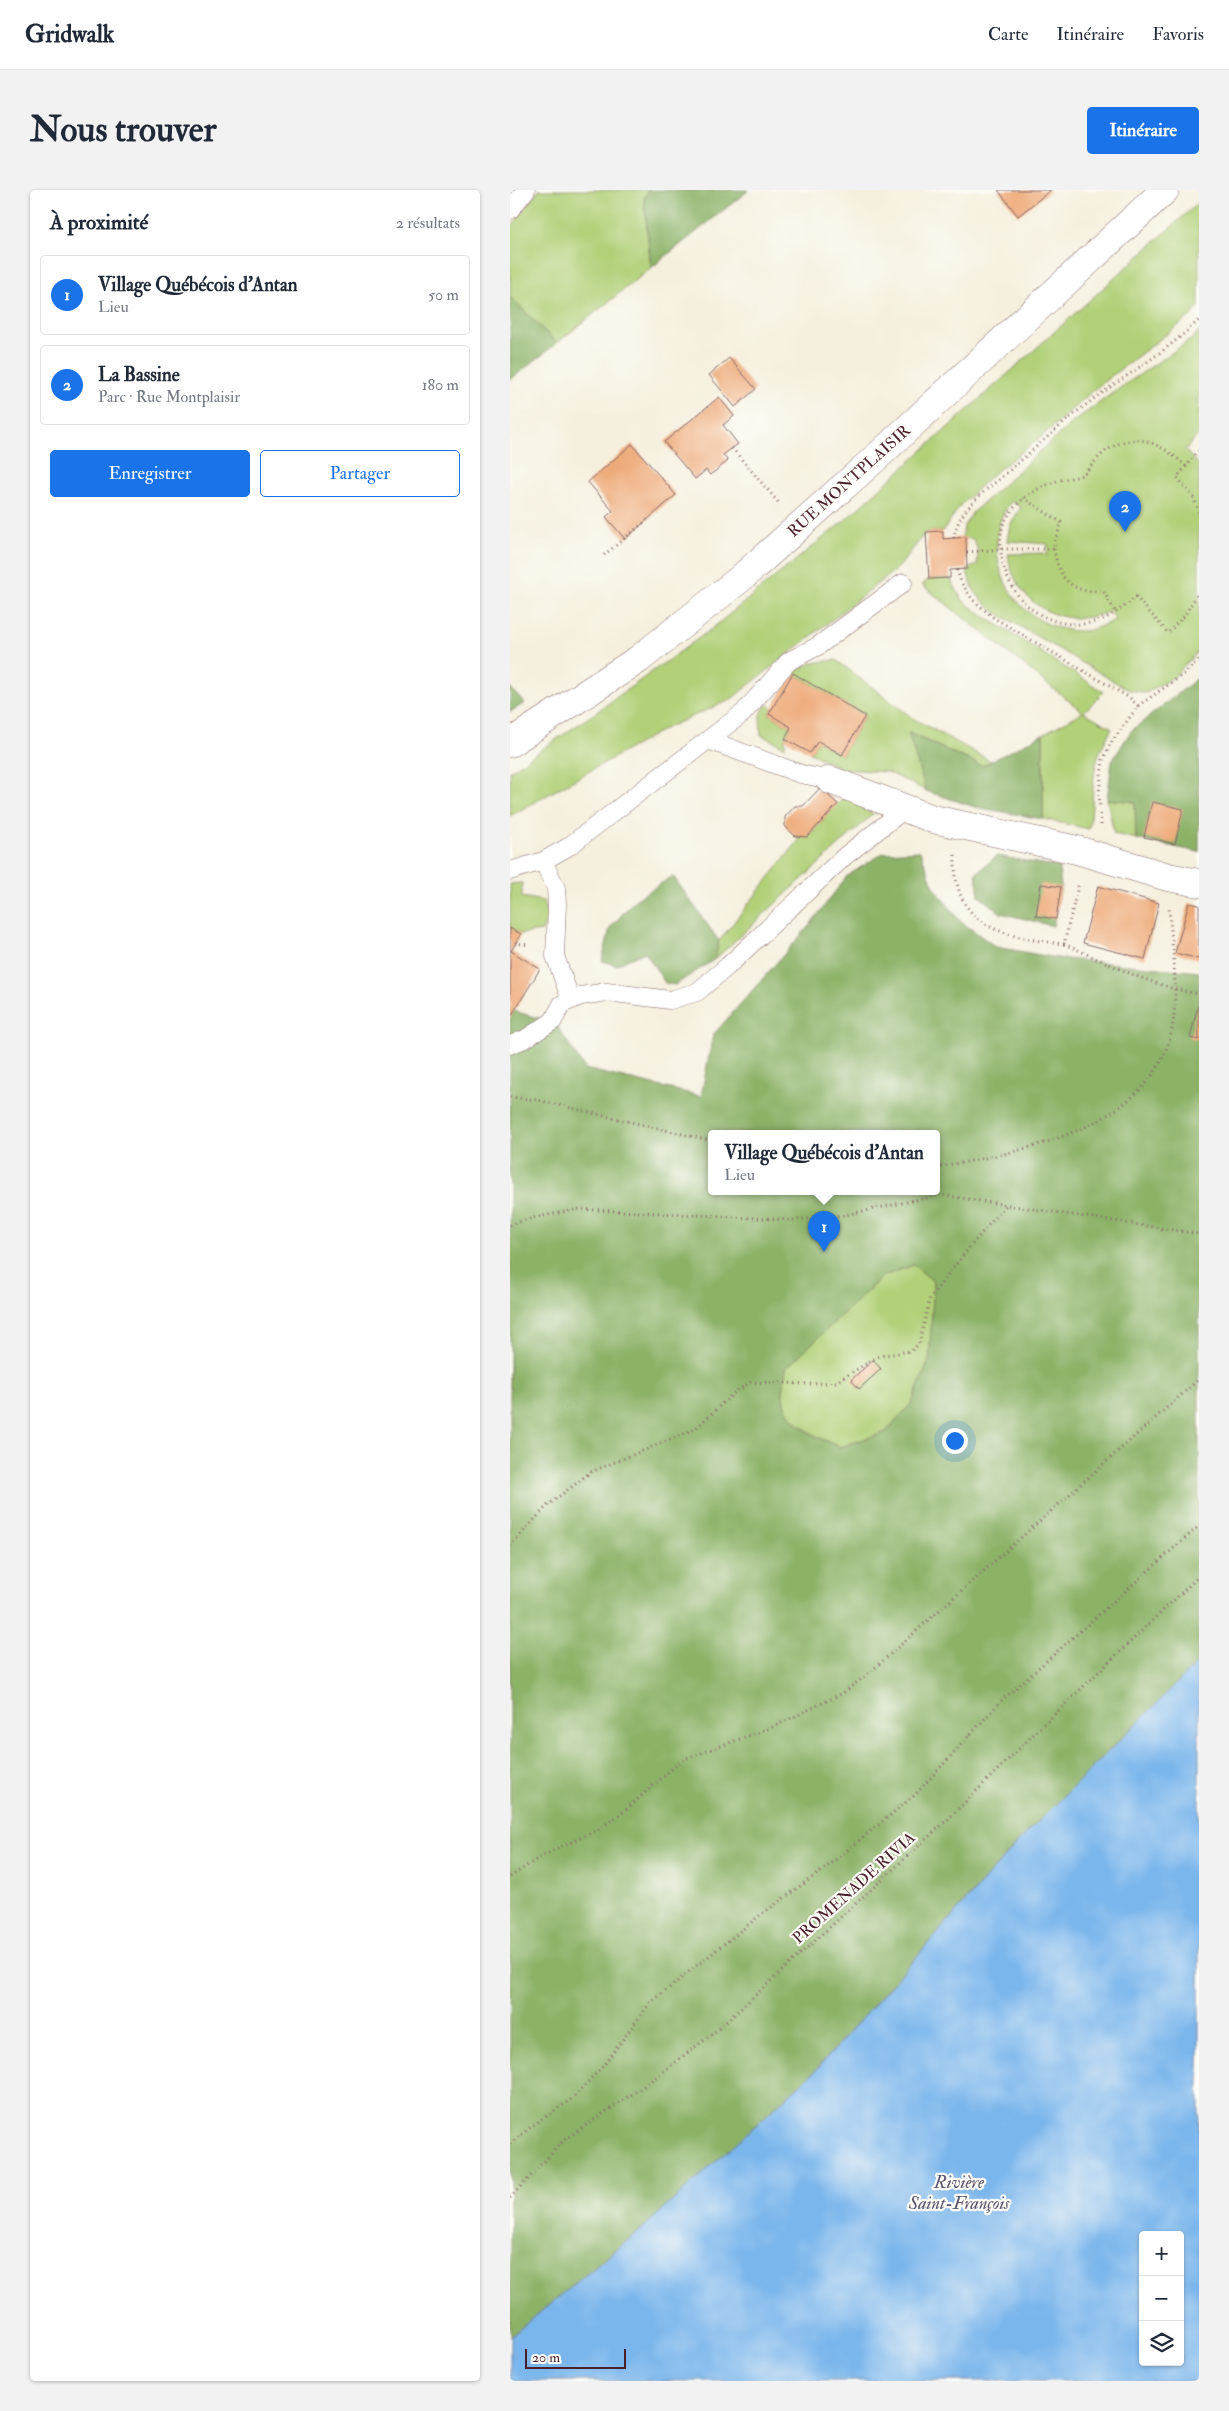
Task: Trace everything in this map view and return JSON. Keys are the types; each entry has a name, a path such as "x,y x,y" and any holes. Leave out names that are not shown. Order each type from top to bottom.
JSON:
{"street":[{"name":"RUE MONTPLAISIR","path":"510,743 639,659 740,579 1165,190"},
{"path":"830,780 956,824 1095,856 1168,877 1199,883"}],"lane":[{"path":"510,210 526,190"},
{"path":"510,871 543,861 568,847 743,713 789,661 818,646 903,583"},
{"path":"708,740 801,774 830,780"},
{"path":"510,1044 525,1039 553,1021 562,1004 571,1000 607,992 670,1000 697,992 728,966 845,856 906,808"},
{"path":"543,861 556,888 554,956 571,1000"}],"path":[{"path":"954,538 955,529 962,516 976,500 1061,425 1176,342 1199,320"},
{"path":"1186,466 1166,448 1148,440 1128,441 1109,449 1084,475 1058,481 1023,498 1016,504 1004,523 1001,549 1003,570 1016,595 1032,610 1058,622 1083,624 1103,619 1116,613 1136,597 1168,633 1183,617 1199,592"},
{"path":"732,448 799,527"},
{"path":"1199,451 1177,477 1194,498 1199,512"},
{"path":"1023,498 1062,523 1055,539 1054,549 1056,564 1062,577 1073,587 1088,592 1103,592 1116,613"},
{"path":"604,555 647,520"},
{"path":"967,552 1001,549 1054,549"},
{"path":"957,570 961,582 972,599 994,618 1130,698 1138,706"},
{"path":"1064,944 1095,856 1103,760 1111,744 1138,706 1184,674 1199,660"},
{"path":"956,824 954,875 963,903 986,926 1024,939 1064,944 1140,979 1174,990 1199,994"},
{"path":"940,1166 1003,1156 1064,1137 1105,1116 1135,1093 1156,1070 1169,1041 1175,1007 1168,877"},
{"path":"510,1097 537,1100 708,1140"},
{"path":"510,1225 528,1219 579,1209 794,1220 844,1215 940,1195 1199,1234"},
{"path":"510,1546 548,1505 591,1472 695,1429 736,1391 751,1382 811,1384 836,1382 879,1356 911,1351 919,1344 930,1298 968,1248 1006,1205"},
{"path":"510,1877 542,1856 599,1829 622,1813 682,1760 776,1726 843,1694 868,1674 1199,1379"},
{"path":"510,2144 532,2126 573,2098 603,2066 650,2003 760,1916 828,1866 916,1794 1000,1702 1199,1526"},
{"name":"PROMENADE RIVIA","path":"510,2198 564,2140 644,2086 716,2031 946,1821 1037,1730 1199,1576"}],"green space":[{"path":"539,190 649,190 644,198 651,268 557,343 510,297 510,228"},
{"path":"649,190 749,190 651,268 644,198"},
{"path":"1199,202 1199,307 1192,315 1097,387 1039,439 993,474 960,506 943,531 926,532 899,567 730,700 668,727 510,816 510,771 710,630 845,520"},
{"path":"510,297 557,343 510,380"},
{"path":"1199,331 1199,434 1185,450 1199,465 1199,650 1174,677 1146,693 1129,690 995,612 980,598 973,588 967,569 977,565 978,551 973,539 962,538 964,526 973,512 1074,421 1192,339","holes":["1012,501 1021,507 1010,525 1007,541 1048,544 1047,556 1044,553 1008,554 1012,572 1020,587 1031,600 1044,609 1059,615 1075,618 1092,617 1110,611 1115,620 1086,631 1064,629 1048,624 1033,616 1021,605 1003,577 998,561 997,543 1000,521 1008,506"]},
{"path":"950,578 962,600 979,613 1104,692 1084,712 1112,728 1097,760 1089,829 1043,819 1043,734 1083,712 922,585 929,579"},
{"path":"836,660 914,719 991,761 982,766 909,733 926,791 888,772 843,769 810,753 818,741 842,755 865,716 793,673 811,663"},
{"path":"1199,677 1199,852 1136,839 1135,802 1107,799 1112,761 1131,731"},
{"path":"510,687 525,703 510,712"},
{"path":"766,704 773,708 769,714 791,727 785,738 785,747 761,735 760,716"},
{"path":"908,733 982,766 1043,734 1043,819 975,807 926,791"},
{"path":"847,793 873,814 715,959 719,941 799,840 795,836 808,837"},
{"path":"1107,799 1135,802 1136,839 1114,834"},
{"path":"920,851 934,887 960,921 996,947 1057,958 1199,972 1199,1661 1020,1840 814,2072 644,2227 510,2337 510,1018 514,1011 555,1023 585,1069 701,1096 713,1035 809,926 847,876 883,853","holes":["914,1265 934,1282 929,1361 911,1404 886,1432 840,1447 804,1429 796,1422 785,1406 783,1396 786,1368 883,1276"]},
{"path":"997,856 1059,867 1061,887 1053,926 1001,913 979,896 976,873"},
{"path":"673,876 719,941 715,959 675,985 665,983 645,952 616,965 602,961 610,928 635,900"},
{"path":"522,883 522,897 543,901 548,919 542,931 521,934 510,928 510,884"},
{"path":"914,1265 934,1282 929,1361 911,1404 886,1432 840,1447 813,1434 795,1421 785,1405 783,1392 786,1368 883,1276"}],"water":[{"name":"Rivière Saint-François","path":"1199,1661 1199,2381 510,2381 510,2337 644,2227 814,2072 1020,1840"}],"building":[{"path":"998,190 1051,190 1018,216"},
{"path":"729,358 756,389 735,407 709,375"},
{"path":"719,397 734,416 723,425 738,444 723,455 728,461 710,475 706,470 695,479 664,442"},
{"path":"632,444 676,495 625,539 606,517 613,511 588,482"},
{"path":"943,531 943,539 966,537 967,569 950,570 950,578 929,579 926,532"},
{"path":"793,673 865,716 842,755 818,741 810,753 785,739 791,727 769,714"},
{"path":"820,788 838,804 807,837 795,836 785,826 785,817 795,806 803,806"},
{"path":"1152,802 1183,809 1175,844 1144,837"},
{"path":"1041,884 1061,887 1056,919 1036,916"},
{"path":"1098,886 1159,903 1145,959 1083,943"},
{"path":"1189,903 1199,905 1199,959 1175,953"},
{"path":"510,928 521,934 511,951 540,969 510,1018"},
{"path":"1199,1006 1199,1040 1190,1038"},
{"path":"873,1360 881,1369 859,1389 851,1380"}],"place":[{"name":"La Bassine","path":"1125,532"},
{"name":"Village Québécois d'Antan","path":"824,1252"}]}
